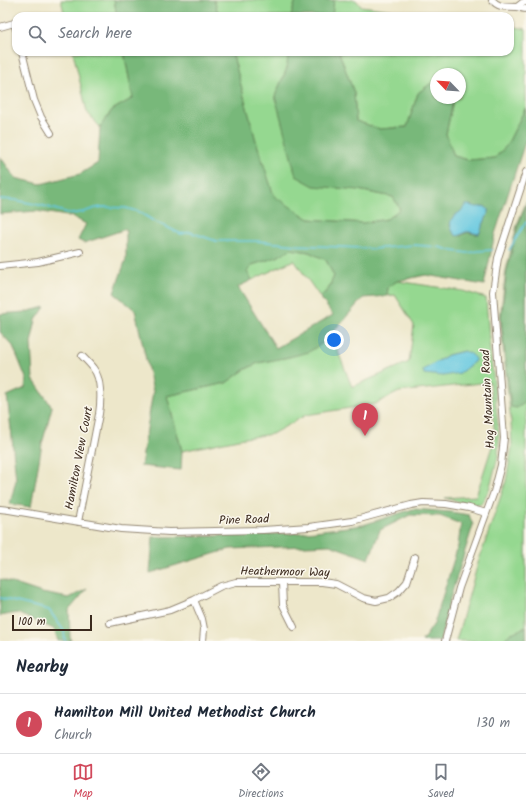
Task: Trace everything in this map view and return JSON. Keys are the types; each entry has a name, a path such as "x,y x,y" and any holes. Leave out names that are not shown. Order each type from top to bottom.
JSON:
{"street":[{"path":"492,0 505,8 517,7 526,2"},
{"path":"517,7 524,10 526,9"},
{"path":"0,27 12,24"},
{"path":"23,56 34,100 41,117 51,134"},
{"name":"Hog Mountain Road","path":"445,641 459,588 496,484 501,465 504,438 492,292 498,258 526,172"},
{"path":"0,266 38,262 80,252"},
{"name":"Hamilton View Court","path":"78,522 101,400 98,379 94,369 82,356"},
{"name":"Pine Road","path":"0,509 120,529 169,532 309,528 352,521 423,503 446,504 486,513"},
{"name":"Heathermoor Way","path":"110,623 170,610 221,586 236,582 322,582 336,584 363,598 376,601 390,598 407,582 415,557"},
{"path":"282,583 283,605 294,627"},
{"path":"194,600 202,619 204,629 203,641"}],"green space":[{"path":"61,0 114,0 116,12 64,12"},
{"path":"114,0 214,0 218,12 116,12"},
{"path":"214,0 296,0 292,12 218,12"},
{"path":"296,0 334,0 332,12 292,12"},
{"path":"334,0 356,0 361,6 407,12 332,12"},
{"path":"514,27 526,29 526,107 507,145 495,158 469,160 454,156 446,134 452,104 466,104 466,68 430,68 430,84 418,93 407,127 380,129 356,121 354,93 340,56 514,56"},
{"path":"74,56 125,56 133,98 112,110 100,127 87,112"},
{"path":"125,56 233,56 256,141 274,196 309,219 363,223 387,219 400,209 393,197 358,190 314,186 296,176 275,96 287,68 288,56 340,56 354,93 356,121 380,129 407,127 418,93 430,84 430,104 452,104 446,134 454,156 468,160 495,158 507,145 526,107 526,139 495,234 484,285 426,275 397,281 388,287 387,296 363,298 324,342 309,352 258,363 244,370 226,383 167,396 182,451 181,470 141,466 153,391 135,310 114,293 126,259 126,229 84,243 78,240 86,224 73,217 36,211 0,214 0,156 15,178 41,184 80,174 98,163 100,127 112,110 133,98","holes":["471,205 478,208 484,206 488,209 488,214 479,234 466,233 461,236 454,234 450,225 454,216","291,249 309,252 326,260 334,276 328,290 320,297 333,315 276,348 238,287 252,280 247,272 252,265 277,257"]},
{"path":"233,56 288,56 287,68 275,96 358,190 393,197 400,209 387,219 363,223 309,219 274,197 256,141"},
{"path":"526,202 526,641 456,641 478,563 506,481 512,447 511,422 500,318 506,270 517,225"},
{"path":"526,205 526,402 517,408 511,407 501,318 507,271 518,226"},
{"path":"291,249 309,252 326,260 334,276 328,290 320,297 294,260 252,280 247,272 252,265 277,257"},
{"path":"397,281 463,291 486,298 499,439 498,457 489,490 481,504 472,505 445,498 476,496 495,437 490,382 399,392 375,404 306,415 272,434 238,439 182,451 167,396 226,383 244,370 258,363 289,357 324,342 331,334 352,387 409,362 414,325 395,295 387,296 388,287","holes":["464,351 475,361 468,366 423,370 448,355"]},
{"path":"45,307 36,320 31,343 33,379 52,407 42,444 31,507 10,504 16,480 7,396 25,388 26,378 13,346 0,332 0,314 25,312"},
{"path":"413,509 469,515 473,525 449,602 440,641 422,641 434,624 458,546 461,524 440,516 410,515 380,530 369,559 330,545 230,549 150,573 153,537 299,533 363,525"},
{"path":"0,579 42,593 69,598 87,589 69,610 71,641 58,641 54,629 17,613 0,616"},
{"path":"526,627 526,641 502,641 511,633"}],"water":[{"path":"465,205 478,207 484,206 488,209 488,214 479,234 465,232 460,236 457,236 452,230 450,225 451,219 462,210"},
{"path":"464,351 471,354 475,361 460,373 443,376 424,374 423,370 448,355"}],"waterway":[{"path":"0,199 15,200 44,206 71,214 103,207 126,208 139,212 181,234 190,232 216,241 257,241 297,245 372,249 414,245 439,247 468,253 492,250"},
{"path":"509,250 526,222"},
{"path":"0,598 49,610 64,631 65,641"}],"place":[{"name":"Hamilton Mill United Methodist Church","path":"365,436"}]}
